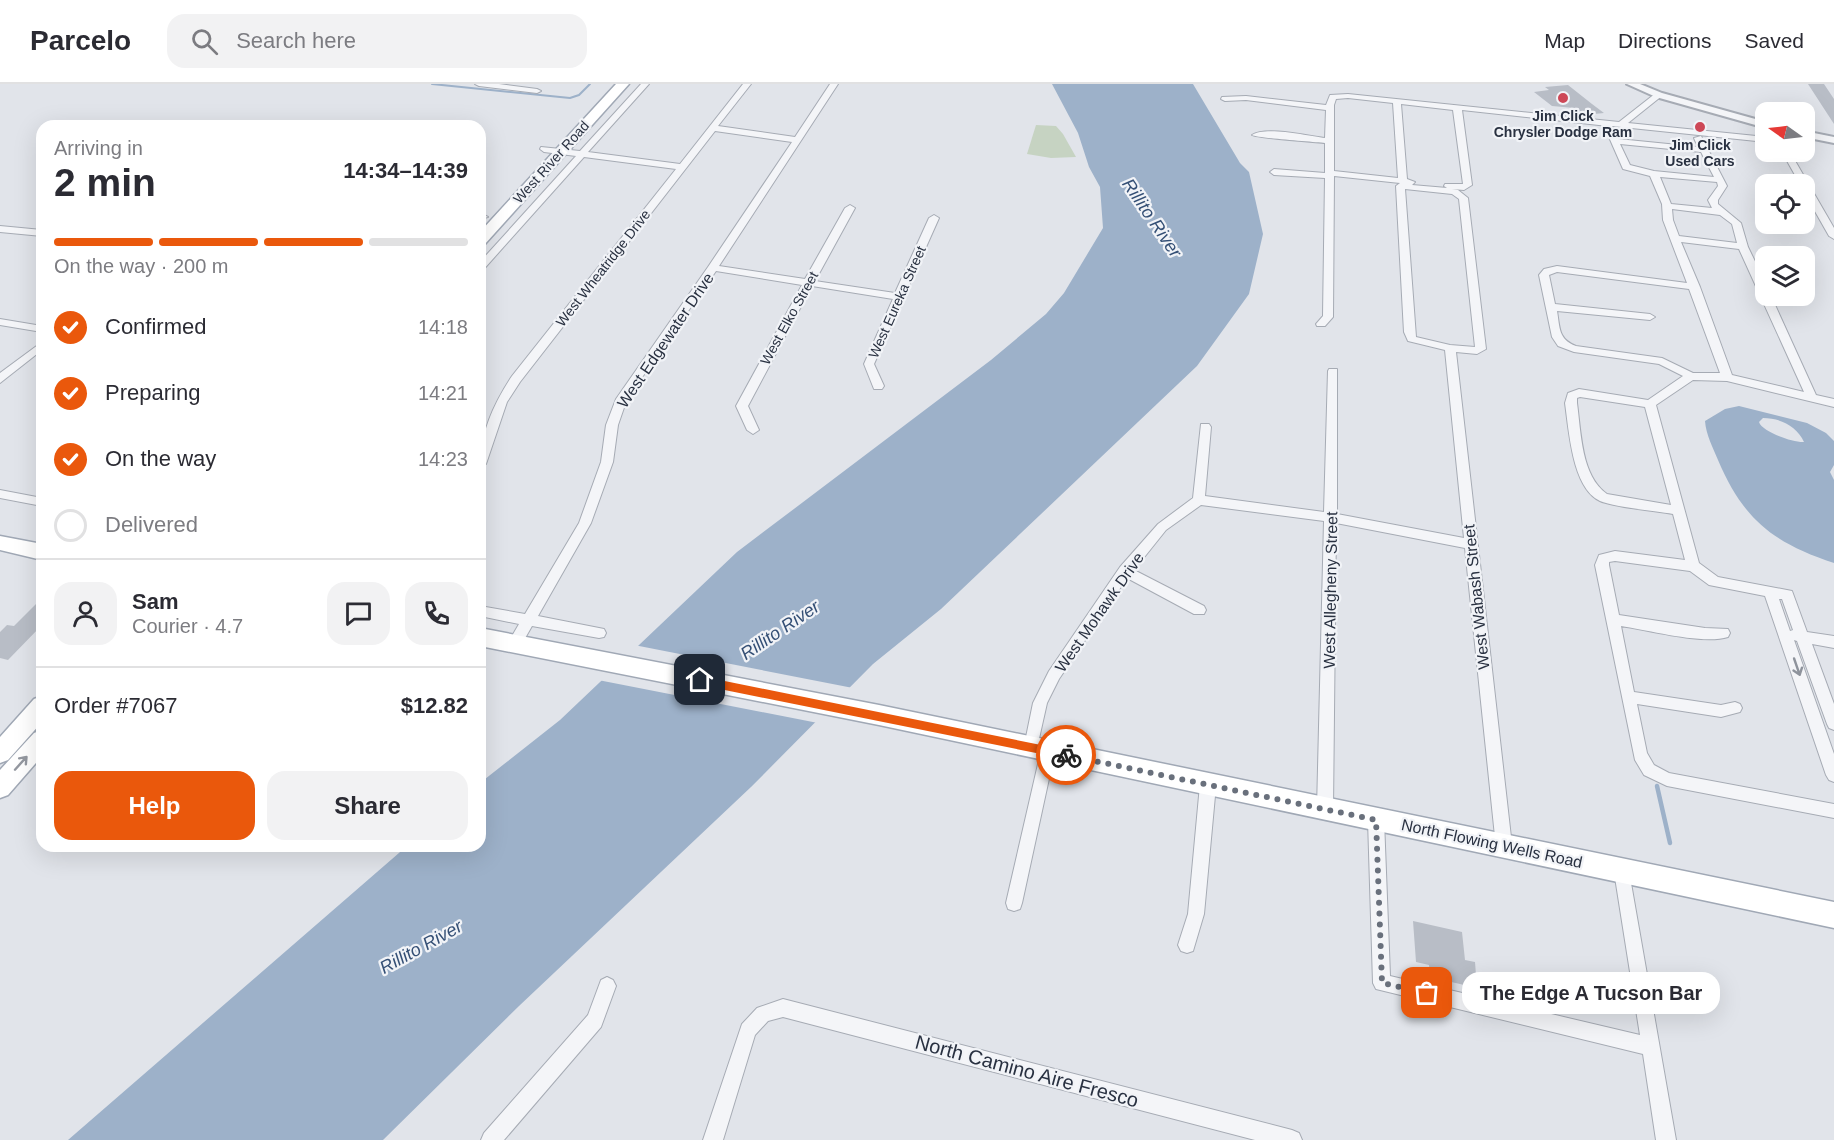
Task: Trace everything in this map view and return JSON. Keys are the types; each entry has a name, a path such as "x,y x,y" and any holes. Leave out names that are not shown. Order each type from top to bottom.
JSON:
{"main road":[{"name":"West River Road","path":"486,212 608,84"},
{"name":"West River Road","path":"486,234 559,151 623,84"},
{"path":"0,543 36,551"},
{"name":"North Flowing Wells Road","path":"486,638 1039,749 1834,915"},
{"path":"0,753 36,713"},
{"path":"0,787 36,747"}],"street":[{"path":"479,84 532,88"},
{"path":"486,261 645,84"},
{"name":"West Wheatridge Drive","path":"486,446 501,402 516,379 747,84"},
{"name":"West Edgewater Drive","path":"515,643 585,523 607,462 612,425 620,404 799,140 834,84"},
{"path":"1632,84 1659,95 1755,122"},
{"path":"1624,125 1623,121 1659,95"},
{"path":"1321,324 1328,317 1330,108 1333,97 1379,99 1755,139"},
{"path":"1225,99 1246,98 1330,108"},
{"path":"1397,101 1403,181"},
{"path":"1274,172 1464,187 1468,185 1457,108"},
{"path":"711,128 799,140"},
{"path":"1609,128 1626,167 1654,174 1719,180"},
{"path":"1256,135 1281,135 1330,141"},
{"path":"1815,136 1834,140"},
{"path":"1698,138 1722,189 1713,200 1722,212 1736,223 1743,247 1755,272"},
{"path":"1614,141 1704,150"},
{"path":"544,149 681,167"},
{"path":"1792,162 1834,236"},
{"path":"1654,174 1667,206 1668,220 1728,377"},
{"path":"1400,186 1455,192 1463,198 1481,349 1477,351 1450,348 1416,342 1409,332 1400,186"},
{"path":"1667,206 1722,212"},
{"name":"West Elko Street","path":"753,430 742,406 780,330 810,282 850,208"},
{"name":"West Eureka Street","path":"878,386 869,364 934,218"},
{"path":"0,229 36,232"},
{"path":"1677,239 1743,247"},
{"path":"713,268 899,297"},
{"path":"1695,287 1557,269 1547,271 1544,275 1557,337 1562,344 1574,349 1662,361 1690,376 1728,377 1811,396 1834,404"},
{"path":"1771,306 1811,396"},
{"path":"1550,307 1650,317"},
{"path":"0,322 36,328"},
{"name":"West Wabash Street","path":"1450,348 1504,846"},
{"path":"0,379 36,350"},
{"name":"West Allegheny Street","path":"1325,809 1333,371"},
{"path":"1676,510 1596,495 1586,481 1570,403 1572,396 1579,393 1650,404 1690,376"},
{"path":"1650,404 1676,510 1693,566"},
{"path":"1205,427 1199,500 1332,518 1470,544"},
{"path":"0,494 36,501"},
{"name":"West Mohawk Drive","path":"1014,903 1039,749 1045,689 1125,571 1162,528 1199,500"},
{"path":"1834,724 1787,595 1714,582 1693,566 1616,556 1604,558 1602,565 1640,755 1649,770 1666,779 1834,811"},
{"path":"1125,571 1199,610"},
{"path":"1770,592 1834,775"},
{"path":"486,612 599,633"},
{"path":"1613,619 1705,634 1723,633"},
{"path":"1785,633 1834,642"},
{"path":"1630,697 1721,711 1735,708"},
{"path":"1187,945 1196,914 1208,785"},
{"path":"1376,820 1382,983 1651,1047"},
{"path":"1622,871 1666,1140"},
{"path":"491,1140 595,1021 607,986"},
{"name":"North Camino Aire Fresco","path":"713,1140 748,1030 763,1014 783,1008 1292,1140"}],"green space":[{"path":"1036,125 1056,126 1076,157 1051,158 1027,154"}],"water":[{"name":"Rillito River","path":"1052,84 1193,84 1240,163 1249,172 1263,234 1249,294 1197,366 941,609 873,664 751,787 519,1006 383,1140 68,1140 400,852 486,852 486,778 560,720 737,552 991,360 1046,314 1064,293 1103,228 1100,187 1089,167 1078,133"},
{"path":"1739,406 1807,423 1826,433 1834,441 1834,465 1830,472 1834,480 1834,563 1794,547 1777,537 1750,513 1738,498 1718,460 1705,421 1725,409","holes":["1763,418 1782,421 1792,427 1804,442 1786,439 1761,426 1759,422"]}],"pier":[{"path":"634,645 853,688 818,723 598,680"}],"building":[{"path":"1808,84 1824,84 1834,99 1834,124"},
{"name":"Jim Click Chrysler Dodge Ram","path":"1568,85 1604,113 1584,115 1574,108 1552,106 1534,92 1549,90 1545,87"},
{"path":"36,604 36,631 8,660 0,658 0,632 7,625 14,626"},
{"path":"1413,921 1462,932 1465,960 1475,962 1477,988 1430,977 1429,965 1416,962"}],"waterway":[{"path":"432,84 570,98 579,95 590,84"},
{"path":"1657,786 1670,843"}],"way so far":[{"path":"1066,755 1376,820 1382,983 1427,993"}],"place":[{"name":"Jim Click Chrysler Dodge Ram","path":"1563,98"},
{"name":"Jim Click Used Cars","path":"1700,127"},
{"name":"The Edge A Tucson Bar","path":"1427,993"}],"route":[{"path":"700,680 1066,755"}]}
